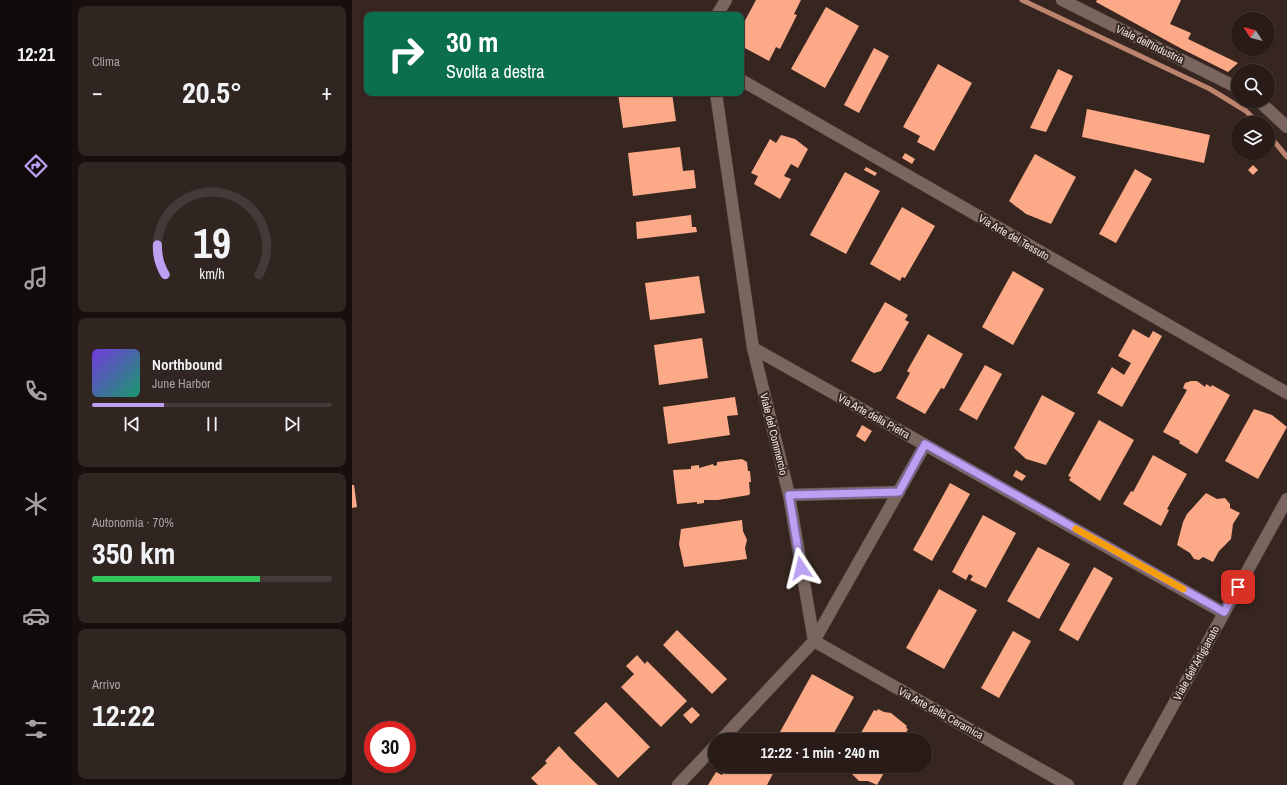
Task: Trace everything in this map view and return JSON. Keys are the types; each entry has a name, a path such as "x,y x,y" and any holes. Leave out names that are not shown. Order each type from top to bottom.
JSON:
{"street":[{"path":"719,12 726,0"},
{"name":"Viale dell'Industria","path":"1062,0 1231,84"},
{"name":"Via Arte del Tessuto","path":"744,82 1287,393"},
{"name":"Viale del Commercio","path":"716,96 753,348 789,495 814,641"},
{"path":"1267,108 1287,127"},
{"name":"Via Arte della Pietra","path":"753,348 1224,612"},
{"path":"728,733 814,641 925,444"},
{"path":"789,495 899,492"},
{"name":"Viale dell'Artigianato","path":"1129,785 1287,499"},
{"name":"Via Arte della Ceramica","path":"814,641 1068,785"},
{"path":"678,785 708,753"}],"building":[{"path":"756,0 801,0 794,14 797,15 780,49 776,47 769,61 744,48 744,22"},
{"path":"1097,0 1181,0 1170,24 1191,33 1188,39 1238,63 1231,64 1231,69 1228,72 1182,49 1096,2"},
{"path":"826,7 859,26 825,88 791,69"},
{"path":"874,48 889,56 859,113 844,105"},
{"path":"938,64 972,83 934,151 917,142 920,136 903,127"},
{"path":"1058,69 1073,76 1046,132 1030,128"},
{"path":"618,96 672,96 676,121 623,128"},
{"path":"1087,109 1210,135 1204,163 1082,137"},
{"path":"781,135 795,139 808,149 798,168 791,164 784,176 791,179 780,199 754,184 758,176 751,173 770,139 776,143"},
{"path":"680,147 683,171 694,170 696,188 633,196 628,153"},
{"path":"905,153 915,159 912,164 902,158"},
{"path":"1035,154 1076,177 1051,224 1026,214 1009,201"},
{"path":"1253,165 1258,170 1253,175 1248,170"},
{"path":"866,167 877,173 875,176 864,170"},
{"path":"1135,169 1152,179 1116,243 1099,234"},
{"path":"845,172 880,191 846,254 810,235"},
{"path":"902,207 935,226 905,278 902,277 900,281 870,264"},
{"path":"691,215 692,227 696,227 697,232 637,239 636,222"},
{"path":"1013,271 1044,289 1013,345 982,327"},
{"path":"699,276 705,313 650,320 645,283"},
{"path":"885,302 908,315 905,320 909,322 881,371 874,373 851,361"},
{"path":"1133,329 1149,338 1153,331 1162,336 1122,407 1097,393 1112,367 1124,375 1131,363 1118,356"},
{"path":"928,334 963,354 944,389 941,388 925,414 896,398 910,373 907,371"},
{"path":"702,338 708,378 659,385 654,345"},
{"path":"985,365 1002,374 977,420 959,410"},
{"path":"1197,381 1205,387 1206,384 1211,387 1212,385 1230,395 1197,454 1179,443 1180,441 1163,432 1187,390 1183,388 1185,383"},
{"path":"1042,395 1075,413 1046,465 1026,459 1014,448"},
{"path":"735,397 738,415 727,416 730,435 668,444 663,407"},
{"path":"1254,409 1272,415 1287,427 1258,479 1225,461"},
{"path":"1099,420 1134,440 1100,501 1069,480 1071,477 1068,476"},
{"path":"862,425 872,431 865,442 856,436"},
{"path":"1153,455 1187,474 1167,509 1169,510 1161,526 1123,504 1131,491 1133,492"},
{"path":"742,459 747,462 748,471 750,471 751,482 749,482 749,495 718,500 704,500 704,503 697,504 697,502 677,504 673,470 691,469 691,466 699,465 699,468 713,464 714,466 717,465 717,462"},
{"path":"1016,470 1026,476 1022,481 1013,476"},
{"path":"950,483 970,494 932,561 913,550"},
{"path":"352,485 354,485 357,507 352,508"},
{"path":"1206,493 1217,499 1225,498 1230,504 1230,508 1240,513 1233,524 1231,539 1219,551 1213,562 1203,557 1199,560 1194,559 1190,553 1177,545 1183,522 1187,514"},
{"path":"983,515 1016,533 986,588 970,580 973,576 969,574 966,580 952,572"},
{"path":"742,520 743,531 747,540 745,548 747,559 684,567 679,544 681,529"},
{"path":"1038,547 1070,564 1039,619 1007,601"},
{"path":"1094,567 1113,578 1078,641 1059,630"},
{"path":"939,589 977,610 944,669 906,648"},
{"path":"677,630 727,679 712,694 663,645"},
{"path":"1013,631 1031,641 999,698 981,688"},
{"path":"637,655 645,664 647,661 687,701 661,727 621,687 634,674 626,666"},
{"path":"812,674 854,697 834,733 780,732"},
{"path":"606,702 650,747 618,778 574,733"},
{"path":"692,707 700,715 691,724 683,715"},
{"path":"878,709 891,713 907,726 906,728 908,729 906,733 861,733 874,710 877,711"},
{"path":"559,746 598,785 538,785 531,778 547,763 545,761"},
{"path":"715,773 722,775 723,773 773,773 767,785 708,785"},
{"path":"851,773 884,773 877,785 868,781 859,781"}],"waterway":[{"path":"1022,0 1210,89 1246,111 1251,116"},
{"path":"1275,142 1287,157"}],"slow traffic":[{"path":"1076,529 1183,589"}],"route":[{"path":"801,568 789,495 899,492 925,444 1224,612 1238,587"}]}
